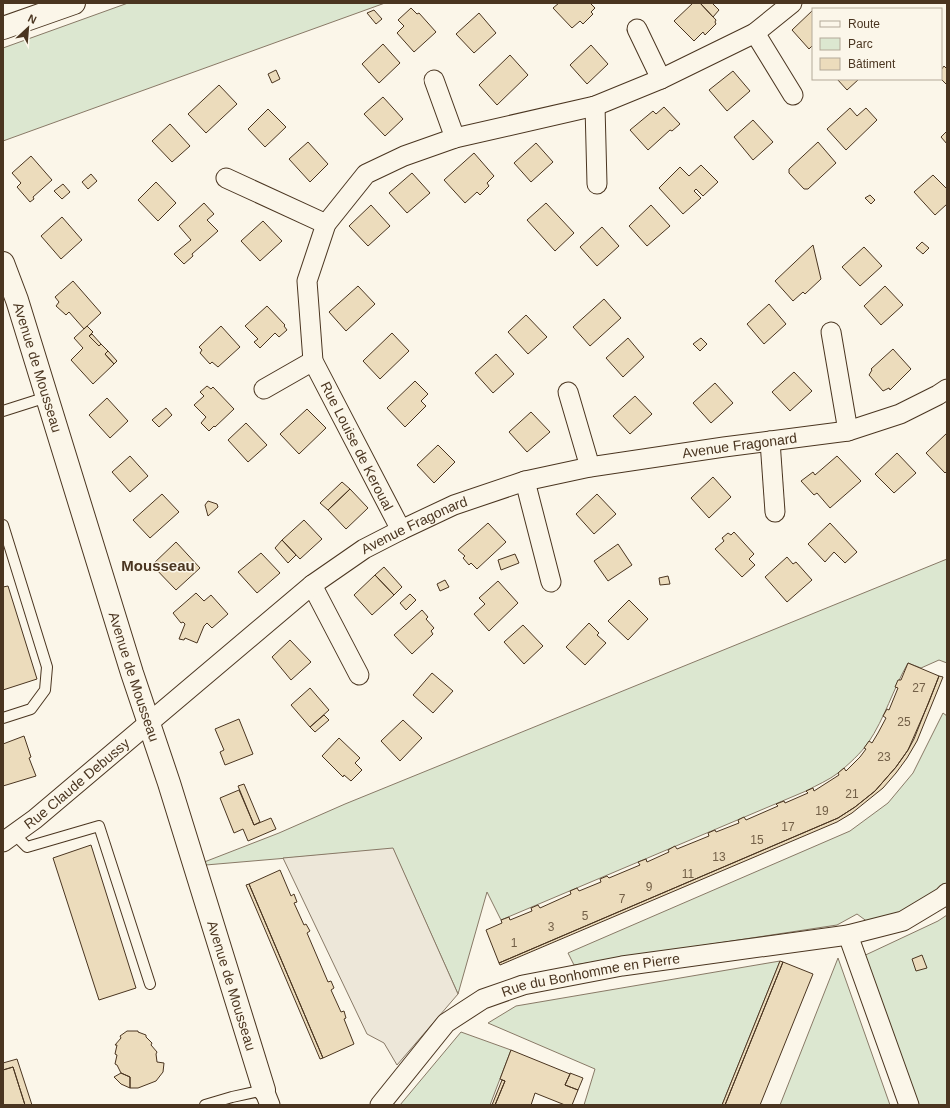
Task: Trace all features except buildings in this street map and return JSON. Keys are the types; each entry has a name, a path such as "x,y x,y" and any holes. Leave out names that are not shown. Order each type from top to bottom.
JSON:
{"street":[{"path":"3,28 74,3"},
{"name":"Rue Louise de Keroual","path":"401,530 313,361 307,281 326,224 366,174 404,156 455,138 595,106 661,79 755,33 792,3"},
{"path":"637,29 661,79"},
{"path":"755,33 793,95"},
{"path":"434,80 455,138"},
{"path":"595,106 597,184"},
{"path":"226,178 326,224"},
{"name":"Avenue de Mousseau","path":"3,263 17,300 132,673 169,783 266,1100"},
{"path":"831,332 848,431"},
{"path":"264,389 313,361"},
{"name":"Avenue Fragonard","path":"148,723 312,585 364,550 401,530 454,505 525,481 590,467 848,431 900,414 947,389"},
{"path":"568,392 590,467"},
{"path":"770,441 775,512"},
{"path":"525,481 552,582"},
{"path":"312,585 359,675"},
{"name":"Rue Claude Debussy","path":"9,838 35,819 148,723"},
{"name":"Rue du Bonhomme en Pierre","path":"380,1105 446,1024 483,999 523,985 622,966 848,935 903,921 947,893"},
{"path":"848,935 909,1105"}],"lane":[{"path":"3,411 47,397"},
{"path":"3,525 47,667 45,690 31,709 3,718"},
{"path":"9,838 27,847 99,826 150,984"},
{"path":"204,1105 232,1097 266,1100"}],"green space":[{"path":"128,3 385,3 3,141 3,48"},
{"path":"947,559 947,663 939,660 921,668 908,663 874,733 862,751 854,759 831,778 806,791 501,920 487,892 458,994 393,849 194,866 279,833 345,804"},
{"path":"943,713 947,716 947,893 876,928 857,914 837,925 574,965 568,953 850,831 888,803 913,773"},
{"path":"947,915 947,1105 909,1105 857,959 938,921"},
{"path":"838,958 890,1105 780,1105"},
{"path":"780,961 722,1105 584,1105 595,1069 488,1023 516,1006"},
{"path":"461,1032 511,1050 490,1105 400,1105"}],"shaded area":[{"path":"393,848 458,994 397,1065 384,1043 367,1034 283,858"}],"district":[{"name":"Mousseau","path":"158,566"}]}
